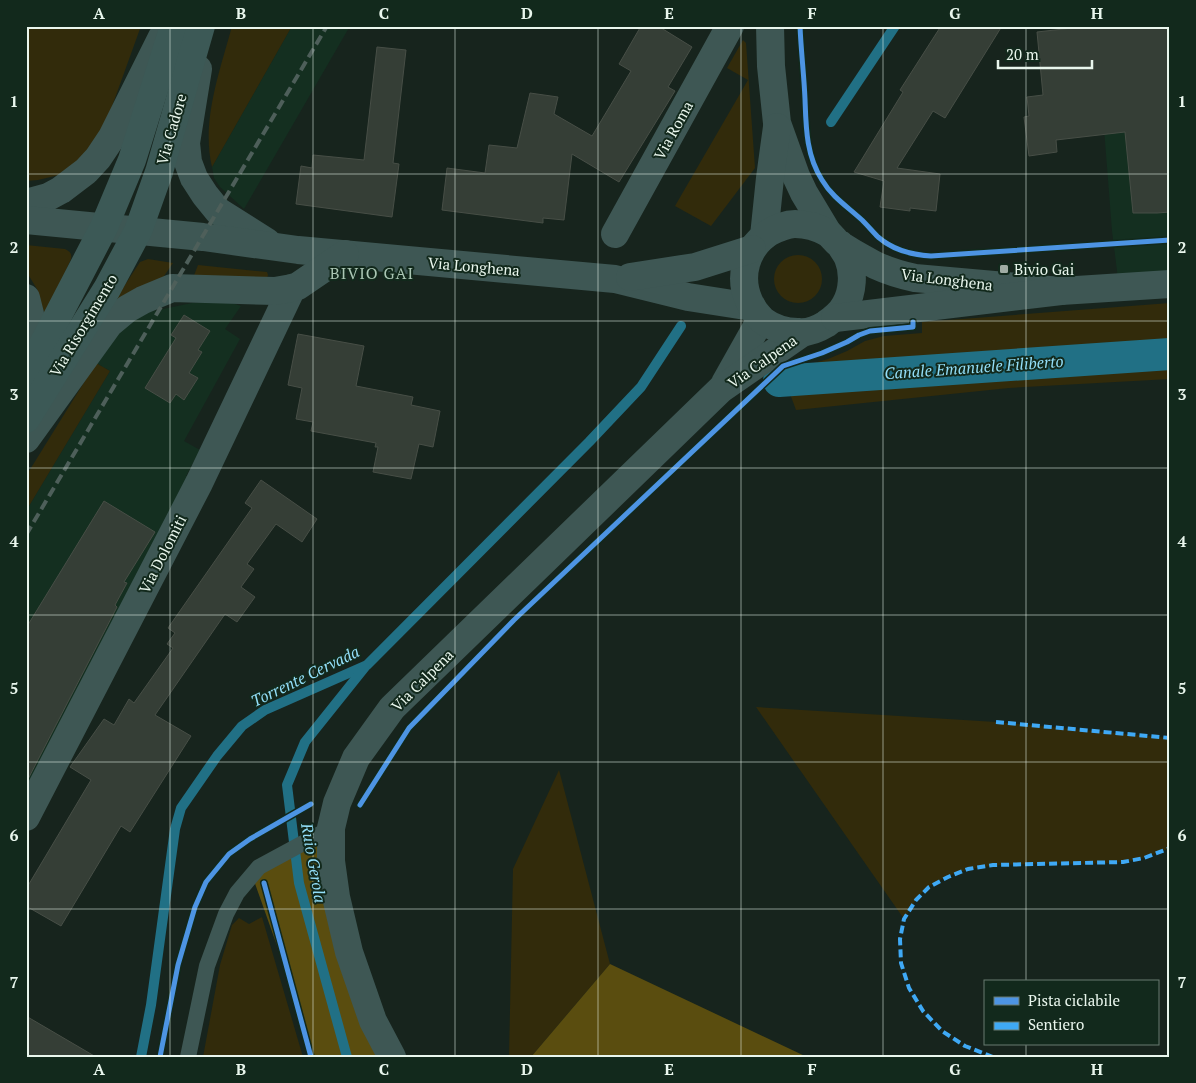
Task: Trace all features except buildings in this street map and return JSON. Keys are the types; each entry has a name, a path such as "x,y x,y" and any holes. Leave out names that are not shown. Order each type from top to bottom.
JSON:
{"main road":[{"name":"Via Cadore","path":"104,227 132,160 174,26"},
{"name":"Via Cadore","path":"138,231 159,172 201,26"},
{"name":"Via Risorgimento","path":"26,377 104,227"},
{"name":"Via Risorgimento","path":"26,419 106,289 138,231"}],"street":[{"path":"26,203 48,197 61,190 86,171 98,158 112,137 168,26"},
{"name":"Via Longhena","path":"205,26 186,143 188,162 194,178 218,211 274,247"},
{"name":"Via Roma","path":"615,234 730,26"},
{"path":"756,313 746,293 744,278 746,263 758,242 769,186 777,124 771,66 770,26"},
{"path":"777,124 804,193 834,239"},
{"name":"Via Longhena","path":"26,220 203,237 298,250 615,279 756,313 773,327 788,332 802,333 820,328 835,318 845,306 852,274 848,258 834,239"},
{"name":"Via Longhena","path":"615,279 695,267 758,242 778,228 795,224 812,226 875,265 899,275 1061,291"},
{"path":"292,288 298,286 345,254"},
{"name":"Via Longhena","path":"835,318 1061,291 1170,284"},
{"name":"Via Risorgimento","path":"26,439 109,324 127,309 172,288 275,291 292,288"},
{"name":"Via Dolomiti","path":"26,817 199,483 292,288"},
{"path":"26,298 32,335 26,360"},
{"name":"Via Calpena","path":"721,389 756,313"},
{"name":"Via Calpena","path":"392,1057 373,1021 349,952 336,897 331,861 323,833 356,758 392,708 721,389 802,333"}],"lane":[{"path":"188,1057 208,966 226,914 237,893 259,867 323,833"}],"shaded area":[{"path":"26,26 141,26 106,123 89,149 74,165 59,175 26,181"},
{"path":"232,26 292,26 212,167 209,150 210,114 217,78"},
{"path":"292,26 350,26 244,209 220,187 214,178 212,167"},
{"path":"1096,26 1170,26 1170,284 1119,287 1112,231"},
{"path":"743,40 746,43 755,168 711,226 675,206 748,80 727,68"},
{"path":"26,245 65,249 71,254 71,259 45,316 37,289 26,271"},
{"path":"798,255 807,257 815,262 820,270 822,279 820,288 815,296 807,301 798,303 789,301 781,296 776,288 774,279 776,270 781,262 789,257"},
{"path":"148,259 173,263 162,279 118,302 115,300 140,262"},
{"path":"198,265 267,272 268,275 267,278 193,278"},
{"path":"192,303 232,303 241,306 225,329 240,339 184,441 200,450 186,476 199,483 26,817 26,511 110,371 96,363 110,343 128,324 149,312"},
{"path":"1170,303 1170,379 1009,388 796,410 782,372 828,359 865,341 884,336 922,333 922,322"},
{"path":"96,363 110,371 26,511 26,476"},
{"path":"756,707 996,722 1170,738 1170,848 1146,857 1128,861 1003,865 953,874 926,889 915,901 904,919"},
{"path":"559,770 610,964 531,1057 509,1057 513,869"},
{"path":"331,834 390,1057 311,1057 292,988 253,878"},
{"path":"262,917 303,1057 203,1057 220,965 232,925 239,918 249,924"},
{"path":"610,964 807,1057 531,1057"}],"waterway":[{"name":"Torrente Cervada","path":"831,122 895,26"},
{"name":"Torrente Cervada","path":"141,1057 151,1005 175,829 181,808 217,756 242,726 265,710 367,665 589,442 641,387 681,326"},
{"name":"Canale Emanuele Filiberto","path":"779,381 1170,354"},
{"name":"Ruio Gerola","path":"347,1057 299,883 287,785 305,742 365,667"}],"railway":[{"path":"26,535 327,26"}],"marked path":[{"path":"996,722 1170,738"},
{"path":"993,1057 965,1046 942,1031 923,1011 909,988 901,963 900,939 904,919 916,900 929,887 968,869 993,865 1123,862 1144,858 1170,848"}],"cycle path":[{"path":"800,26 807,130 813,161 826,186 835,197 884,242 910,253 931,256 1170,240"},
{"path":"360,805 409,728 514,620 783,366 822,353 870,331 913,327 913,322"},
{"path":"160,1057 178,965 195,907 206,882 229,854 250,839 311,804"},
{"path":"264,883 311,1057"}],"place":[{"name":"Bivio Gai","path":"1004,269"}],"district":[{"name":"BIVIO GAI","path":"372,273"}]}
